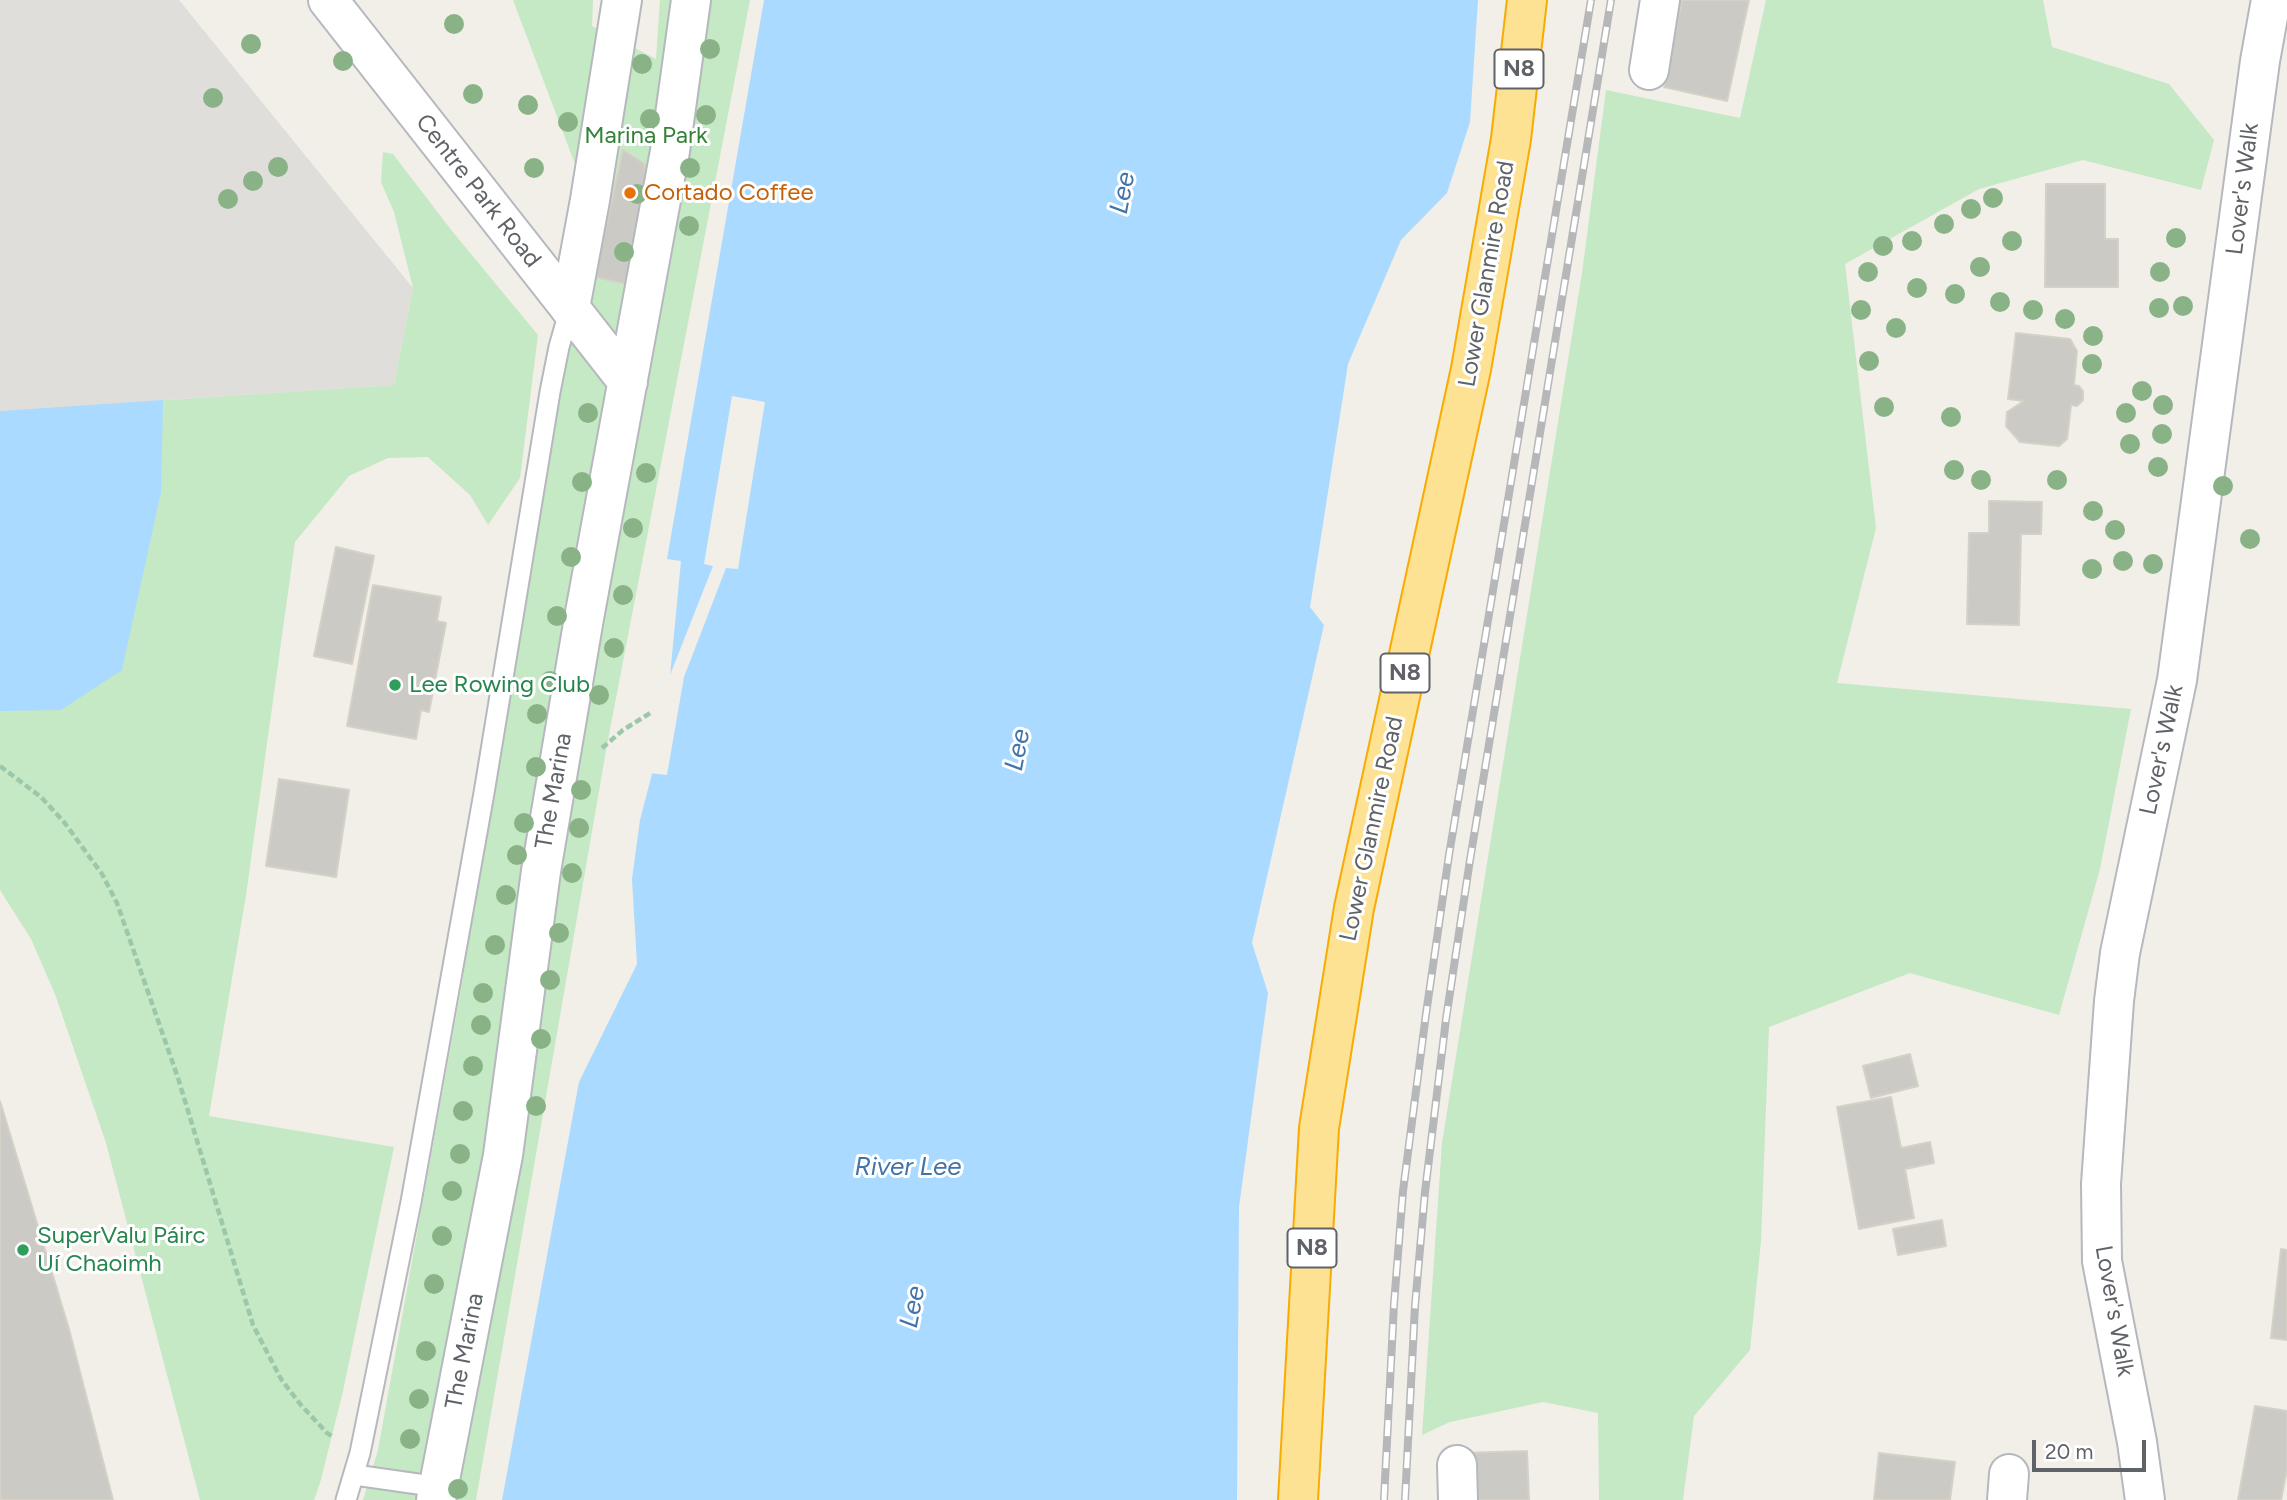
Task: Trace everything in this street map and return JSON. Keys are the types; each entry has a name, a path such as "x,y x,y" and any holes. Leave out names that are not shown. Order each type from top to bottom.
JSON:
{"highway":[{"name":"Lower Glanmire Road","path":"1298,1500 1321,1114 1354,908 1471,369 1511,139 1527,0"}],"street":[{"name":"Centre Park Road","path":"328,0 628,382"},
{"path":"570,308 622,0"},
{"name":"The Marina","path":"437,1494 503,1155 541,871 670,151 691,0"},
{"path":"1649,70 1660,0"},
{"name":"Lover's Walk","path":"2145,1500 2137,1442 2102,1261 2101,1184 2114,1001 2120,953 2178,670 2274,49 2272,0"}],"lane":[{"path":"346,1500 355,1475 411,1202 484,793 550,392 570,308"},
{"path":"355,1475 437,1494"}],"path":[{"path":"0,766 41,797 64,822 102,874 117,903 178,1078 253,1325 281,1379 327,1433"}],"shaded area":[{"path":"0,0 179,0 413,288 394,385 0,411"}],"green space":[{"name":"Marina Park","path":"513,0 593,0 592,26 656,59 660,0 750,0 607,745 476,1500 363,1500 378,1450 461,989 556,376 581,180"},
{"path":"1766,0 2043,0 2052,47 2169,84 2214,140 2201,190 2083,160 1979,189 1845,264 1876,528 1837,683 2131,709 2100,869 2059,1015 1910,973 1769,1027 1761,1241 1750,1350 1694,1416 1683,1500 1599,1500 1598,1413 1543,1402 1450,1422 1422,1435 1442,1143 1582,273 1606,90 1740,118"},
{"path":"383,152 393,154 538,335 520,478 488,525 470,495 428,457 388,458 349,476 295,542 246,895 209,1116 394,1147 343,1391 314,1500 200,1500 106,1143 55,994 31,939 0,890 0,411 394,385 413,288 394,212 381,182"}],"water":[{"name":"River Lee","path":"764,0 1478,0 1470,122 1447,193 1401,240 1348,364 1310,607 1324,625 1252,943 1268,993 1239,1207 1237,1500 502,1500 579,1082 637,964 632,879 640,820 670,705 670,676 681,561 667,559"},
{"path":"163,400 161,492 122,670 61,710 0,711 0,411"}],"pier":[{"path":"732,396 765,402 738,569 726,568 684,677 667,775 649,773 666,704 667,674 670,675 713,566 704,564"}],"building":[{"path":"1682,0 1749,0 1727,101 1664,87"},
{"name":"Cortado Coffee","path":"623,150 645,164 649,223 635,286 595,277"},
{"path":"2046,184 2105,184 2105,239 2118,239 2118,287 2045,287"},
{"path":"2016,333 2070,339 2077,351 2074,385 2083,391 2083,400 2077,406 2071,405 2067,439 2059,446 2020,442 2006,426 2007,412 2024,401 2008,399"},
{"path":"1989,501 2042,502 2041,534 2021,534 2019,625 1967,624 1969,533 1989,533"},
{"path":"336,547 374,556 352,664 314,656"},
{"name":"Lee Rowing Club","path":"373,585 441,597 437,621 446,623 429,712 421,710 416,739 347,726"},
{"path":"279,779 349,790 336,877 266,866"},
{"path":"1910,1054 1918,1086 1871,1098 1863,1066"},
{"path":"1891,1097 1901,1148 1930,1142 1934,1163 1905,1169 1914,1218 1859,1229 1837,1107"},
{"name":"SuperValu Páirc Uí Chaoimh","path":"0,1101 69,1329 113,1500 0,1500"},
{"path":"1942,1220 1946,1246 1898,1255 1893,1229"},
{"path":"2281,1249 2287,1250 2287,1340 2271,1338"},
{"path":"2255,1406 2287,1411 2287,1469 2281,1500 2238,1500"},
{"path":"1527,1451 1529,1500 1465,1500 1463,1453"},
{"path":"1879,1453 1955,1462 1950,1500 1874,1500"}],"railway":[{"path":"1384,1500 1403,1191 1426,1014 1449,855 1591,0"},
{"path":"1405,1500 1415,1306 1425,1192 1446,1019 1611,0"}],"place":[{"name":"Cortado Coffee","path":"630,193"},
{"name":"Lee Rowing Club","path":"395,685"},
{"name":"SuperValu Páirc Uí Chaoimh","path":"23,1250"}],"water label":[{"name":"Lee","path":"1123,193"},
{"name":"Lee","path":"1018,750"},
{"name":"Lee","path":"913,1307"}]}
